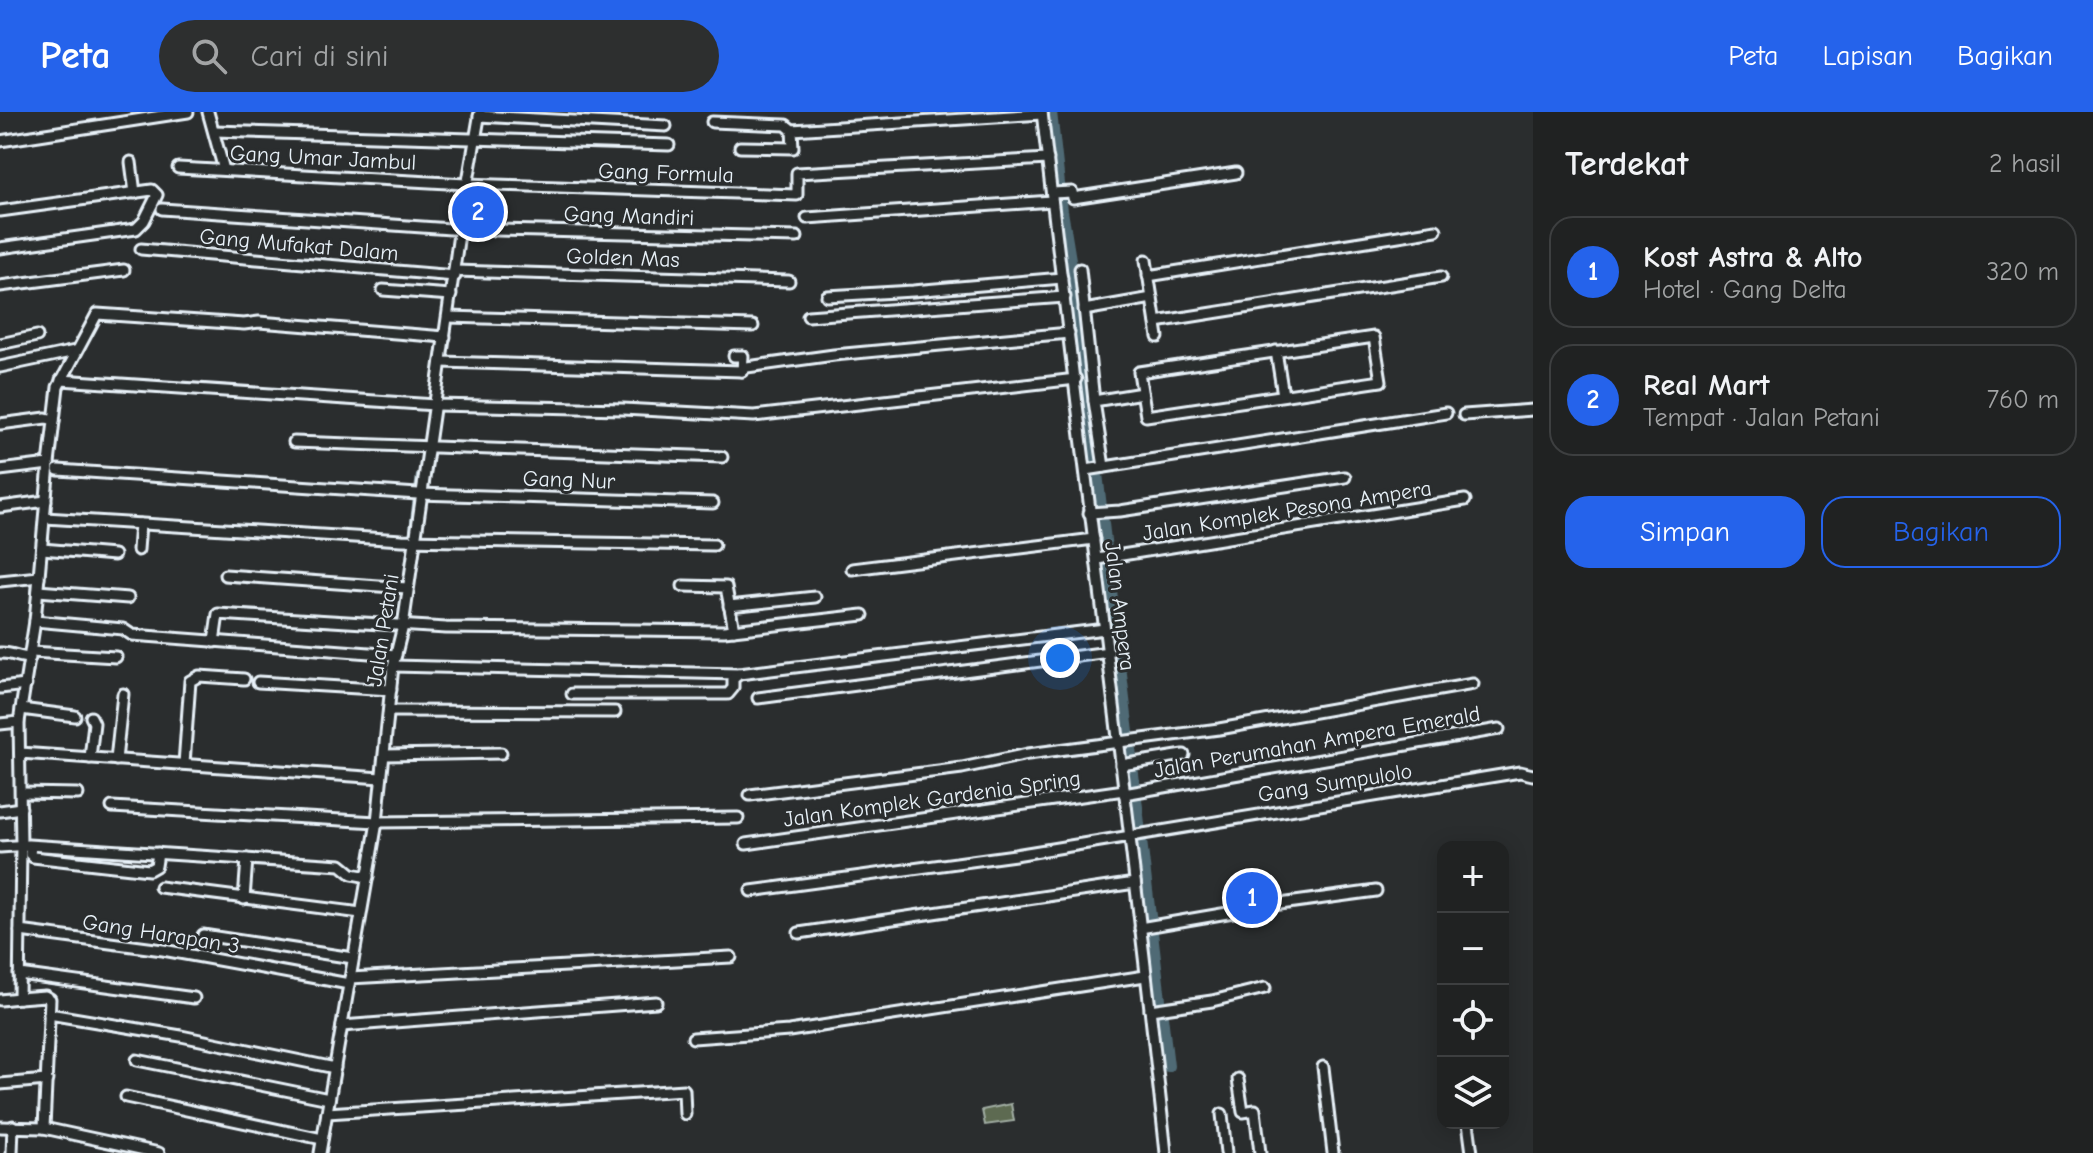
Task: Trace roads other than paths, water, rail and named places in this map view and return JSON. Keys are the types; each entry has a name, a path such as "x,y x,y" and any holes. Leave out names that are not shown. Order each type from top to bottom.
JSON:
{"street":[{"path":"0,141 130,116 188,112"},
{"path":"208,112 224,170"},
{"path":"712,122 786,125 792,130 1042,113"},
{"name":"Jalan Ampera","path":"1042,113 1056,195 1069,333 1095,468 1091,513 1100,559 1124,793 1135,835 1135,883 1146,927 1145,976 1166,1153"},
{"path":"479,114 666,126"},
{"name":"Jalan Petani","path":"320,1153 327,1113 326,1098 342,1026 349,957 366,876 377,777 385,755 393,654 403,626 403,588 416,493 429,448 466,184 479,114"},
{"path":"740,147 793,148 792,130"},
{"path":"214,131 669,145"},
{"name":"Gang Formula","path":"534,186 797,195 797,173 1048,159"},
{"path":"131,162 135,193"},
{"name":"Gang Umar Jambul","path":"178,168 534,186"},
{"path":"807,218 1072,192 1073,198 1236,173"},
{"path":"0,211 152,190 157,195 144,221 136,229 0,248"},
{"name":"Gang Mandiri","path":"162,209 410,226 781,239 797,237"},
{"path":"1148,276 1436,230"},
{"name":"Gang Mufakat Dalam","path":"141,249 455,274"},
{"path":"1146,260 1158,337"},
{"path":"1080,269 1094,401 1095,468 1446,413"},
{"path":"0,286 124,270"},
{"name":"Golden Mas","path":"455,274 789,281"},
{"path":"1156,322 1441,277"},
{"path":"827,296 1062,278"},
{"path":"383,290 451,295"},
{"path":"808,316 1065,297"},
{"path":"1084,310 1152,298"},
{"path":"19,998 26,845 21,808 19,722 35,621 46,501 54,467 56,392 97,314 338,327 445,337"},
{"path":"448,317 753,326"},
{"path":"441,362 725,373 834,355 1069,333"},
{"path":"0,344 37,336"},
{"path":"1374,337 1381,381 1146,416 1142,393 1139,372 1374,337"},
{"path":"0,367 75,351"},
{"path":"1276,351 1283,395"},
{"path":"734,356 743,356 742,371"},
{"path":"61,380 435,405 623,409 754,416 1076,379"},
{"path":"1094,401 1142,393"},
{"path":"1464,415 1533,410"},
{"path":"0,424 46,418 54,420"},
{"path":"294,442 722,457"},
{"name":"Gang Nur","path":"0,470 54,467 416,493 713,503"},
{"path":"1091,513 1345,477"},
{"name":"Jalan Komplek Pesona Ampera","path":"1100,559 1465,500"},
{"path":"0,507 46,501"},
{"path":"45,518 409,541 714,545"},
{"path":"138,550 140,524"},
{"path":"852,569 1094,539"},
{"path":"42,549 114,555"},
{"path":"225,575 403,588"},
{"path":"0,581 39,577"},
{"path":"683,586 726,587 734,630"},
{"path":"38,591 128,598"},
{"path":"729,606 815,597"},
{"path":"214,642 218,614 403,626 599,630 734,630 863,615"},
{"path":"35,621 123,629 132,635 393,654"},
{"path":"393,666 739,674 1105,629"},
{"path":"0,653 8,652 20,658 30,655 116,657"},
{"path":"758,698 1109,652"},
{"path":"572,694 728,694 733,688 733,679 739,674"},
{"path":"184,764 190,681 199,676 244,679"},
{"path":"258,682 391,690"},
{"path":"750,795 962,768 1028,754 1313,713 1473,684"},
{"path":"0,688 26,685"},
{"path":"116,760 123,694"},
{"path":"21,709 75,716"},
{"path":"389,711 615,712"},
{"path":"90,758 94,723 91,717"},
{"path":"0,724 19,722"},
{"name":"Jalan Perumahan Ampera Emerald","path":"1124,793 1499,729"},
{"path":"20,753 377,777"},
{"path":"385,755 501,753"},
{"path":"1123,765 1184,755"},
{"name":"Gang Sumpulolo","path":"751,891 1015,855 1520,772 1533,775"},
{"path":"21,793 78,794"},
{"name":"Jalan Komplek Gardenia Spring","path":"746,844 1124,793"},
{"path":"112,807 373,822 738,818"},
{"path":"0,811 21,808"},
{"path":"26,845 33,857 142,869 155,868 158,853"},
{"path":"0,847 26,845 341,865 352,874 366,876"},
{"path":"142,869 139,860 144,853"},
{"path":"244,899 247,859"},
{"path":"799,933 1135,883"},
{"path":"160,887 360,913"},
{"path":"1146,927 1376,891"},
{"name":"Gang Harapan 3","path":"20,931 163,950 347,982 731,957"},
{"path":"203,935 349,957"},
{"path":"19,974 194,998"},
{"path":"693,1038 789,1031 1145,976"},
{"path":"1151,1010 1265,988"},
{"path":"0,1000 48,997 44,1128"},
{"path":"342,1026 656,1002"},
{"path":"49,1014 181,1036 332,1068"},
{"path":"137,1060 326,1098"},
{"path":"1323,1067 1333,1153"},
{"path":"1238,1079 1243,1112 1255,1110 1260,1153"},
{"path":"0,1084 47,1080"},
{"path":"327,1113 684,1090 685,1114"},
{"path":"126,1097 322,1139"},
{"path":"1222,1114 1226,1153"},
{"path":"12,1153 13,1126"},
{"path":"0,1127 44,1128 159,1153"},
{"path":"1469,1129 1472,1153"}],"waterway":[{"path":"1051,112 1168,1066"},
{"path":"415,490 417,475"},
{"path":"409,538 414,496"},
{"path":"403,585 408,544"},
{"path":"398,621 402,592"},
{"path":"371,819 376,786"},
{"path":"363,870 370,825"},
{"path":"356,910 361,881"},
{"path":"349,953 355,916"},
{"path":"345,981 348,960"},
{"path":"340,1009 344,987"}],"place":[{"name":"Real Mart","path":"478,212"},
{"name":"Kost Astra & Alto","path":"1252,898"}]}
